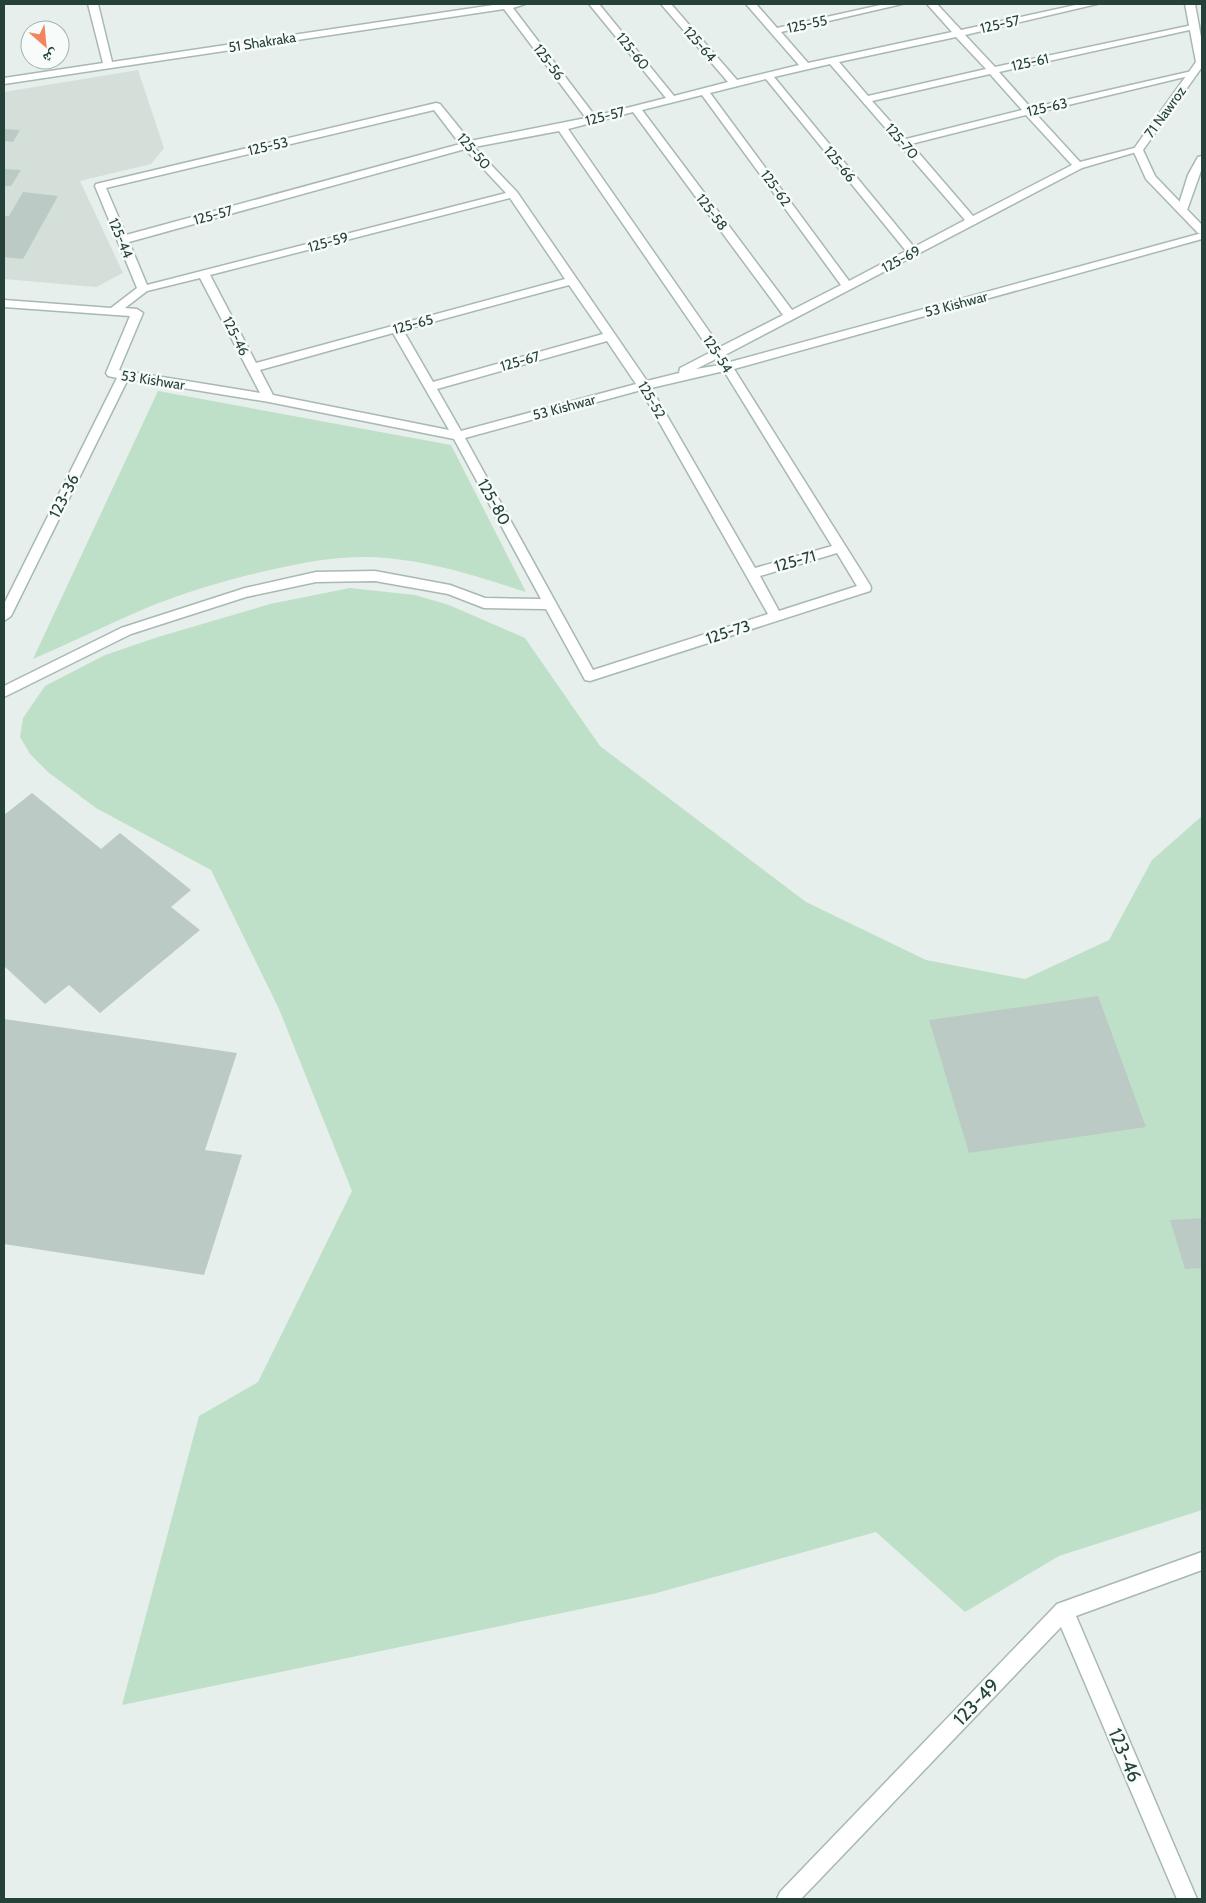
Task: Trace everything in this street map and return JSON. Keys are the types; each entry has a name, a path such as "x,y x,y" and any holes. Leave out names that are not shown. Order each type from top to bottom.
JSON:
{"street":[{"path":"94,4 108,65"},
{"name":"51 Shakraka","path":"4,81 520,4"},
{"name":"125-60","path":"594,4 672,99"},
{"name":"125-64","path":"666,4 734,84"},
{"path":"751,4 806,67"},
{"name":"125-55","path":"774,31 897,4"},
{"path":"932,4 994,70 1078,166"},
{"name":"125-57","path":"122,240 467,145 562,127 768,75 1092,4"},
{"name":"71 Nawroz","path":"1190,4 1201,62 1138,150 1150,177 1202,231"},
{"name":"125-56","path":"505,5 592,119"},
{"name":"125-61","path":"866,99 1194,26"},
{"name":"125-70","path":"832,61 972,221"},
{"name":"125-63","path":"904,143 1029,111 1192,74"},
{"name":"125-66","path":"768,75 912,252"},
{"name":"125-62","path":"704,91 848,286"},
{"name":"125-50","path":"436,106 467,145 513,194"},
{"name":"125-53","path":"100,186 436,106"},
{"name":"125-58","path":"634,108 790,316"},
{"name":"125-54","path":"562,127 718,353 865,588"},
{"name":"125-69","path":"668,379 1078,166 1138,150"},
{"path":"1182,210 1193,175 1202,159"},
{"name":"125-44","path":"100,186 143,289"},
{"name":"125-59","path":"143,289 513,194"},
{"name":"125-52","path":"513,194 644,386 750,574 776,616"},
{"name":"53 Kishwar","path":"4,303 137,313 112,373 269,398 458,436 668,379 727,367 1202,236"},
{"name":"125-46","path":"204,274 269,398"},
{"name":"125-65","path":"252,368 573,280"},
{"path":"114,311 143,289"},
{"name":"125-80","path":"396,329 458,436 590,676"},
{"name":"125-67","path":"429,387 610,336"},
{"name":"123-36","path":"4,616 124,376"},
{"name":"125-71","path":"750,574 840,548"},
{"path":"4,692 126,631 245,593 316,577 375,576 450,590 484,603 550,604"},
{"name":"125-73","path":"590,676 865,588"},
{"name":"123-49","path":"787,1899 1064,1611 1202,1561"},
{"name":"123-46","path":"1064,1611 1187,1899"}],"shaded area":[{"path":"138,70 164,148 151,164 80,181 123,273 96,287 4,279 4,92"}],"green space":[{"path":"158,391 451,445 526,592 469,574 411,561 371,557 320,560 255,574 180,595 136,612 33,659"},
{"path":"350,588 415,595 449,605 525,638 600,746 806,902 926,960 1025,979 1109,940 1152,860 1202,816 1202,1510 1059,1556 965,1612 876,1532 653,1594 122,1705 199,1416 258,1382 352,1191 279,1009 211,870 96,808 48,772 30,754 20,737 23,718 45,686 105,655 158,637 270,604"}],"building":[{"path":"4,129 20,130 13,142 4,141"},
{"path":"4,169 21,170 11,186 4,186"},
{"path":"23,192 58,196 23,259 4,257 4,216 9,216"},
{"path":"32,793 101,849 120,833 191,890 171,907 200,930 100,1013 69,985 45,1004 4,966 4,815"},
{"path":"1098,996 1146,1127 969,1153 929,1020"},
{"path":"4,1019 237,1053 205,1150 242,1155 204,1275 4,1244"},
{"path":"1202,1218 1202,1268 1185,1269 1170,1220"}]}
